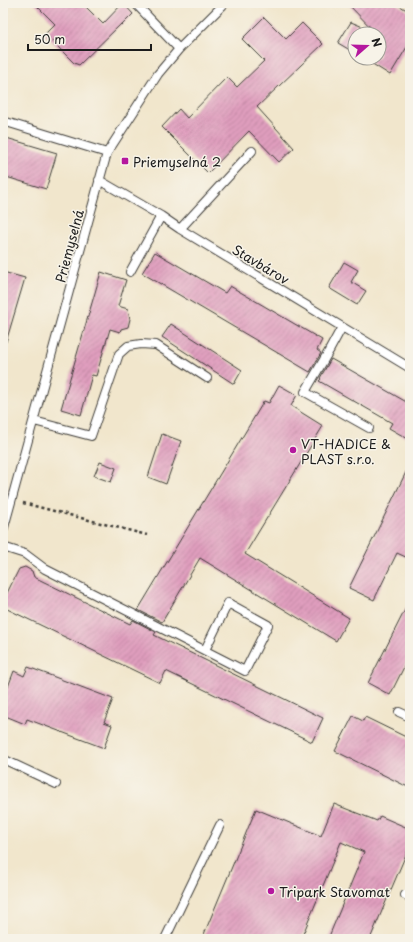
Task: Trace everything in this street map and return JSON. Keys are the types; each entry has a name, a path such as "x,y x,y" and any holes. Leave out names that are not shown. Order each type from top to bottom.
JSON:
{"lane":[{"path":"135,3 179,49"},
{"name":"Priemyselná","path":"3,531 107,153 158,74 179,49 225,3"},
{"path":"3,121 107,153"},
{"path":"180,229 252,151"},
{"name":"Stavbárov","path":"99,180 410,368"},
{"path":"130,272 160,216"},
{"path":"342,327 305,392 369,428"},
{"path":"34,421 91,436 119,354 128,346 141,344 156,345 206,378"},
{"path":"3,547 25,554 46,569 245,671 268,625 228,603 205,650"},
{"path":"399,712 410,717"},
{"path":"3,759 56,784"},
{"path":"165,939 220,825"}],"path":[{"path":"12,500 146,536"}],"building":[{"path":"34,3 82,3 103,24 123,3 133,14 79,65 74,63 45,34 55,24"},
{"path":"347,3 395,3 410,12 410,42 390,75 376,66 387,66 387,26 369,26"},
{"path":"264,17 286,39 302,23 323,44 257,107 294,148 279,162 249,131 208,173 162,127 179,109 187,118 227,77 237,87 264,61 242,39"},
{"path":"351,22 361,26 349,26"},
{"path":"347,28 347,48 338,43"},
{"path":"3,137 57,153 46,189 3,176"},
{"path":"155,252 225,293 230,286 322,340 317,350 321,353 310,372 142,273"},
{"path":"344,262 358,270 351,282 366,291 357,305 329,288"},
{"path":"3,272 25,278 6,342 3,341"},
{"path":"101,272 126,280 118,306 128,309 130,319 128,327 121,329 120,332 110,329 96,376 92,375 81,415 61,409"},
{"path":"171,324 242,370 234,384 162,337"},
{"path":"331,359 410,404 410,440 389,428 392,423 319,381"},
{"path":"279,385 297,395 291,406 323,426 245,554 349,618 336,641 200,558 162,622 138,610 264,401 269,403"},
{"path":"162,434 181,441 166,484 148,477"},
{"path":"100,462 116,468 111,482 94,476"},
{"path":"410,464 410,559 397,553 374,600 349,588"},
{"path":"25,567 32,571 34,577 130,624 133,620 156,632 154,635 323,718 312,742 166,671 160,683 3,607 3,601 19,569"},
{"path":"410,600 410,655 390,695 368,683"},
{"path":"28,667 113,699 104,722 112,725 104,748 27,719 25,724 3,715 3,700 14,671 24,676"},
{"path":"353,716 363,721 365,717 410,739 410,788 335,751"},
{"name":"Tripark Stavomat","path":"334,804 377,821 380,816 410,829 410,845 370,939 328,939 364,852 341,842 301,939 202,939 256,809 321,836"}],"place":[{"name":"Priemyselná 2","path":"125,161"},
{"name":"VT-HADICE & PLAST s.r.o.","path":"293,450"},
{"name":"Tripark Stavomat","path":"271,891"}]}
